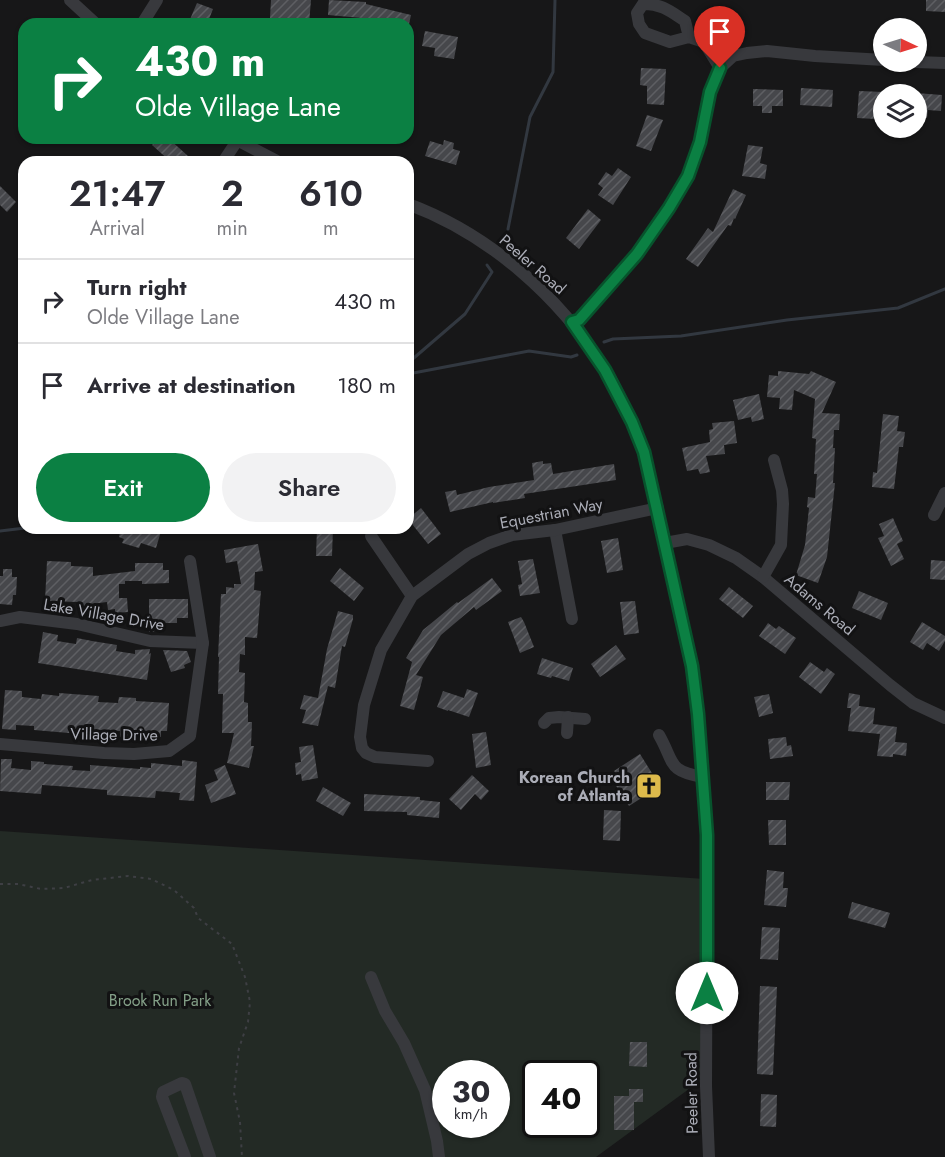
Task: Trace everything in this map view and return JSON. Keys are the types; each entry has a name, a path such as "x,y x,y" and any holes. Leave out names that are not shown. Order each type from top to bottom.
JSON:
{"street":[{"path":"70,0 90,18"},
{"path":"146,18 157,0"},
{"path":"688,37 704,42 720,68"},
{"path":"572,322 579,320 637,254 669,208 688,176 700,142 710,92 720,68 733,56 767,51 873,59"},
{"path":"927,62 945,63"},
{"path":"243,144 267,156"},
{"name":"Peeler Road","path":"414,206 449,221 507,260 539,287 572,322 605,370 632,422 644,452 692,666 703,777 707,835 706,1086 709,1157"},
{"path":"763,577 782,545 782,490 774,460"},
{"path":"934,515 945,493"},
{"name":"Equestrian Way","path":"428,761 375,757 366,753 362,748 360,737 364,705 381,650 412,596 468,554 489,543 512,535 555,530 658,508"},
{"path":"555,530 572,619"},
{"path":"371,536 412,596"},
{"name":"Adams Road","path":"665,543 687,539 709,545 736,558 763,577 913,703 945,718"},
{"name":"Village Drive","path":"0,744 134,754 169,751 190,736 203,643 190,561"},
{"name":"Lake Village Drive","path":"0,621 20,617 77,624 150,641 203,643"},
{"path":"567,734 568,717"},
{"path":"544,723 549,718 585,718"},
{"path":"659,735 675,767 685,774 703,777"},
{"path":"371,977 385,1011 404,1043 425,1090 439,1157"},
{"path":"185,1157 162,1096 163,1092 182,1083 185,1084 210,1157"}],"path":[{"path":"0,884 18,884 41,889 64,888 92,880 128,876 151,879 174,890 194,908 198,918 232,944 245,977 250,1002 248,1022 239,1048 234,1093 240,1122 242,1157"}],"green space":[{"name":"Brook Run Park","path":"0,831 705,879 704,1078 596,1157 0,1157"}],"building":[{"path":"271,0 311,0 310,18 270,18"},
{"path":"329,0 366,2 366,4 411,15 410,18 362,18 328,15"},
{"path":"926,0 945,0 945,12 926,11"},
{"path":"197,3 213,9 209,18 191,18"},
{"path":"425,31 458,37 454,59 434,56 435,48 422,46"},
{"path":"641,68 666,69 664,105 647,104 647,86 640,85"},
{"path":"801,88 833,90 832,107 800,105"},
{"path":"753,89 783,90 783,106 772,106 772,113 762,113 762,106 753,106"},
{"path":"859,91 873,92 873,119 857,118"},
{"path":"927,94 942,95 941,111 928,110 927,118"},
{"path":"647,115 663,120 651,151 636,146"},
{"path":"444,140 454,143 453,149 460,151 456,165 425,156 430,141 443,145"},
{"path":"175,144 188,156 164,156 152,145"},
{"path":"748,145 763,147 760,163 767,165 765,179 742,176"},
{"path":"618,168 631,177 613,205 598,195 603,188 598,184 606,172 612,176"},
{"path":"0,186 16,202 7,212 0,205"},
{"path":"733,189 746,195 731,226 728,225 698,267 686,259 708,228 713,232"},
{"path":"588,209 601,220 579,249 566,238"},
{"path":"778,371 809,374 811,371 836,382 822,413 840,414 839,430 834,430 833,483 835,483 827,557 818,583 796,575 805,545 808,497 815,498 816,439 812,438 815,399 794,390 792,410 779,409 780,398 767,397 769,375 778,376"},
{"path":"759,394 764,419 752,422 751,417 738,420 733,400"},
{"path":"883,414 899,416 897,431 905,432 903,447 899,447 894,489 872,487 873,472 877,473"},
{"path":"734,421 737,443 724,445 725,454 706,456 710,472 700,474 698,469 687,471 682,448 710,442 709,430 713,429 712,423"},
{"path":"543,461 543,464 551,463 553,474 614,464 616,480 524,494 525,498 493,502 450,512 445,492 456,490 457,495 534,480 532,463"},
{"path":"421,508 441,534 428,544 414,526 414,514"},
{"path":"893,518 903,541 897,544 904,559 891,566 878,538 884,536 879,524"},
{"path":"120,534 160,534 156,548 141,543 139,548 122,543 124,539 119,537"},
{"path":"317,534 333,534 332,556 316,556"},
{"path":"618,538 623,570 607,573 601,541"},
{"path":"258,544 263,571 255,572 254,590 261,591 257,638 245,637 245,655 240,654 239,672 245,673 244,702 248,703 248,722 252,722 251,746 254,746 249,768 227,763 234,733 222,733 223,694 218,694 218,657 221,594 226,594 226,587 234,588 234,584 241,584 237,561 226,563 224,550"},
{"path":"533,559 540,593 520,596 518,585 522,584 518,561"},
{"path":"931,560 945,561 945,580 930,579"},
{"path":"47,561 71,562 71,566 93,567 93,576 135,571 135,563 163,563 163,570 169,570 169,583 142,584 142,581 125,581 125,584 119,584 119,598 127,598 128,612 115,613 115,609 108,610 107,602 91,604 91,607 77,607 77,602 45,601"},
{"path":"340,568 364,588 354,601 330,581"},
{"path":"3,569 12,569 12,577 17,577 16,595 13,595 12,605 0,604 0,576 3,576"},
{"path":"492,578 502,591 476,610 474,607 441,635 416,675 423,677 414,710 400,706 412,662 406,658 423,630 457,602"},
{"path":"729,587 753,606 743,618 719,599"},
{"path":"859,591 888,603 881,620 852,608"},
{"path":"149,599 188,599 188,618 177,618 177,623 156,623 156,620 154,632 149,632"},
{"path":"635,601 639,633 624,635 620,602"},
{"path":"338,611 353,615 353,619 345,647 342,646 335,688 328,686 318,726 302,723 306,710 300,709 304,695 318,698 327,649"},
{"path":"521,617 534,647 520,653 508,622"},
{"path":"922,622 945,636 945,641 939,651 927,643 923,650 910,642"},
{"path":"768,623 776,629 779,626 796,638 785,654 759,636"},
{"path":"43,632 58,635 57,641 76,644 77,638 117,645 116,651 135,654 135,650 150,649 147,680 38,663"},
{"path":"616,645 626,659 600,677 591,664"},
{"path":"163,650 187,651 191,662 184,665 185,668 171,672"},
{"path":"542,658 573,668 569,681 537,674"},
{"path":"810,662 824,672 827,668 835,674 821,694 799,677"},
{"path":"467,689 478,693 469,717 437,707 443,691 464,698"},
{"path":"5,690 22,691 22,697 41,699 42,694 59,696 59,693 99,696 98,702 118,703 119,697 136,698 136,701 169,703 167,731 161,731 161,737 134,735 134,737 120,737 120,731 92,730 92,735 34,730 34,726 16,725 16,730 2,729"},
{"path":"849,693 860,695 859,706 875,708 873,724 897,727 895,742 907,743 906,756 893,754 893,757 877,756 880,734 848,731 851,708 847,708"},
{"path":"769,694 773,713 759,717 754,697"},
{"path":"486,732 491,765 476,768 472,734"},
{"path":"786,737 787,746 791,745 793,756 770,759 768,739"},
{"path":"313,745 318,778 302,781 301,774 296,775 295,763 301,762 299,747"},
{"path":"640,754 660,786 629,806 611,778 617,774 614,771"},
{"path":"1,759 12,759 11,768 31,770 31,761 73,766 72,770 90,771 90,765 140,769 140,767 151,768 151,763 182,766 182,760 197,762 194,801 179,800 180,793 156,791 155,798 107,795 107,790 42,785 41,794 0,791"},
{"path":"225,765 236,794 211,803 205,785 218,780 214,770"},
{"path":"472,775 489,791 481,800 475,794 461,810 449,799"},
{"path":"766,782 790,782 789,800 766,800"},
{"path":"323,787 351,803 343,816 316,801"},
{"path":"364,794 420,797 420,800 440,802 439,818 407,815 407,812 364,811"},
{"path":"604,810 621,811 620,841 603,840"},
{"path":"768,820 786,820 786,845 769,845"},
{"path":"767,870 784,872 783,888 788,888 786,907 764,905"},
{"path":"852,902 890,913 885,928 848,918"},
{"path":"762,927 780,928 778,960 760,959"},
{"path":"760,986 777,987 773,1075 757,1074"},
{"path":"630,1042 647,1042 647,1067 629,1066"},
{"path":"629,1089 643,1089 643,1102 634,1102 634,1130 614,1130 614,1096 629,1096"},
{"path":"761,1094 777,1095 776,1127 760,1126"}],"waterway":[{"path":"508,229 530,117 553,72 555,0"},
{"path":"414,358 465,314 492,272 487,265"},
{"path":"604,342 613,339 681,336 787,320 898,308 945,289"},
{"path":"414,373 529,351 571,357 577,355"},
{"path":"0,531 18,529"}],"place":[{"name":"Korean Church of Atlanta","path":"649,786"}],"route":[{"path":"707,993 707,835 692,666 644,452 632,422 605,370 572,322 579,320 637,254 688,176 700,142 710,92 720,68"}]}
